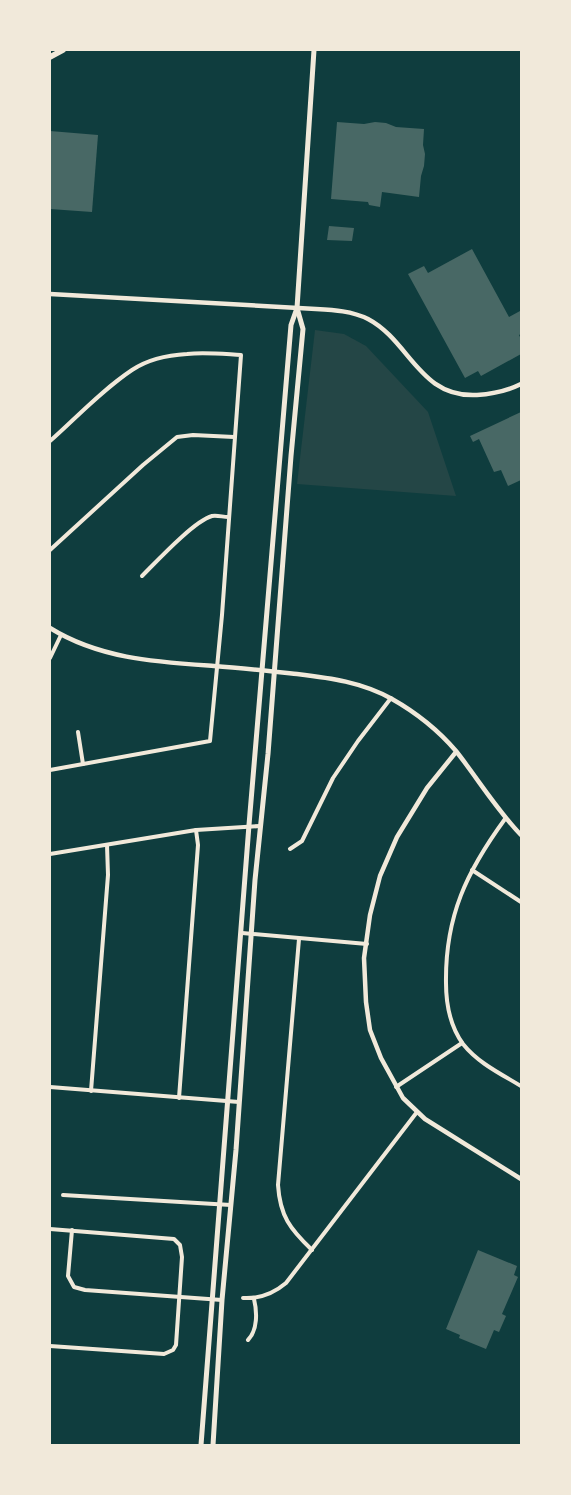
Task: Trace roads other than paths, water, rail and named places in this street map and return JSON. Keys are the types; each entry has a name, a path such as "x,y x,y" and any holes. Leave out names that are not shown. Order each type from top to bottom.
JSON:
{"main road":[{"path":"50,56 63,50"},
{"path":"201,1445 214,1301 249,825 291,325 297,308 314,50"},
{"path":"213,1445 222,1300 260,826 275,672 291,456 303,329 297,308"}],"street":[{"path":"50,294 338,310 354,313 369,320 394,342 420,371 434,383 454,394 467,396 484,395 510,390 521,384"},
{"path":"50,441 132,370 145,364 162,358 187,354 241,355 210,741 50,770"},
{"path":"50,550 177,437 193,435 234,437"},
{"path":"142,576 190,530 203,521 213,516 228,517"},
{"path":"50,628 61,635 97,650 122,657 262,670 343,680 375,690 421,718 456,752 506,819 521,834"},
{"path":"50,658 61,635"},
{"path":"290,849 302,841 333,778 391,698"},
{"path":"78,732 83,764"},
{"path":"456,752 427,788 397,837 380,876 370,915 364,958 366,1002 370,1030 380,1058 396,1087 403,1098 417,1112 425,1119 521,1179"},
{"path":"506,819 484,849 472,870 456,906 450,927 446,967 449,1014 462,1043 485,1064 521,1086"},
{"path":"50,854 196,830 249,825 260,826"},
{"path":"179,1098 198,845 196,830"},
{"path":"91,1091 108,875 107,845"},
{"path":"472,870 521,902"},
{"path":"242,933 366,944"},
{"path":"299,938 278,1185 279,1200 284,1216 295,1234 312,1250"},
{"path":"396,1087 462,1043"},
{"path":"50,1087 239,1102"},
{"path":"243,1298 254,1298 280,1288 312,1250 417,1112"},
{"path":"63,1195 231,1206"},
{"path":"50,1229 174,1238 180,1245 182,1257 176,1345 173,1350 164,1354 50,1346"},
{"path":"72,1230 68,1276 69,1282 74,1287 85,1290 214,1301 222,1300"},
{"path":"248,1340 254,1330 256,1308 254,1298"}]}
